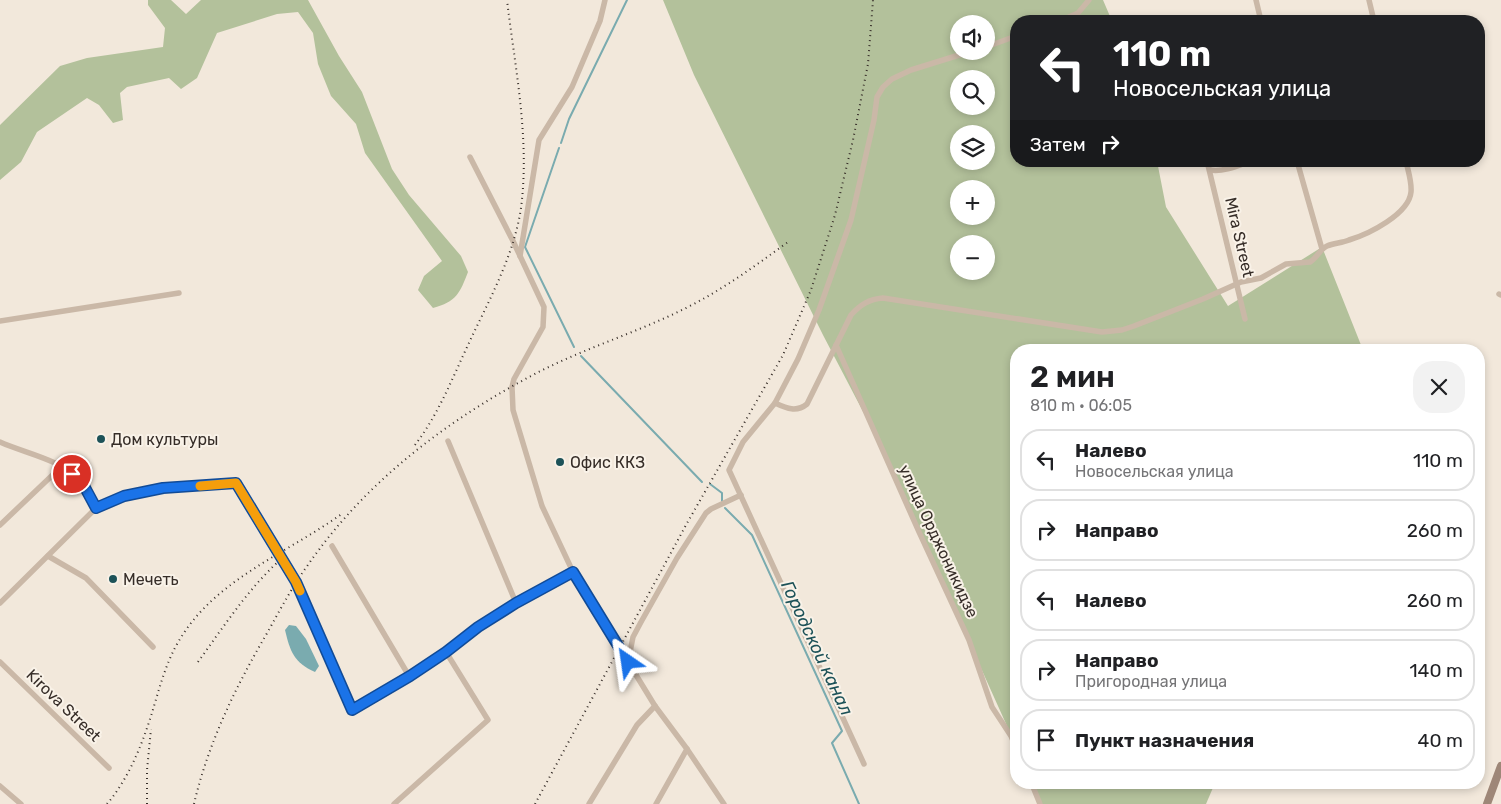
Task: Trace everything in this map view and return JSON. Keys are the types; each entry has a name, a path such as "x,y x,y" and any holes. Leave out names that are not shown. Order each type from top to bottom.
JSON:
{"street":[{"path":"520,256 539,140 572,87 600,21 605,0"},
{"path":"1074,15 1078,13 1089,0"},
{"path":"1256,0 1260,15"},
{"path":"1369,0 1373,15"},
{"path":"995,44 1010,38"},
{"path":"864,764 729,470 742,442 775,403 798,359 819,310 851,220 877,97 883,87 892,80 911,70 950,58"},
{"path":"470,158 544,307 543,327 514,379 512,388 513,410 542,506 573,572 655,706 687,749 722,803"},
{"name":"Mira Street","path":"1209,167 1245,319"},
{"path":"1210,170 1218,171 1236,167"},
{"path":"1299,167 1322,249"},
{"path":"775,403 794,409 807,404 851,315 858,307 875,299 884,298 1107,332 1122,330 1203,299 1236,284 1261,278 1286,264 1310,262 1316,258 1322,249 1371,231 1406,206 1412,189 1407,167"},
{"path":"0,320 178,292"},
{"name":"улица Орджоникидзе","path":"836,345 969,640 992,708 1010,735"},
{"path":"448,441 516,603"},
{"path":"0,442 18,451 62,466 82,482 96,508"},
{"path":"0,525 62,466"},
{"path":"0,603 96,508 124,496 153,490 236,483 296,582 352,710 410,676 446,652 478,627 516,603 573,572"},
{"path":"628,662 633,637 677,558 706,513 741,495"},
{"path":"332,546 410,676"},
{"path":"48,556 86,578 153,647"},
{"path":"394,804 488,720 446,652"},
{"name":"Kirova Street","path":"0,662 109,768"},
{"path":"589,804 637,725 655,706"},
{"path":"656,804 687,749"},
{"path":"1487,804 1501,766"},
{"path":"0,786 20,804"},
{"path":"1034,789 1040,804"}],"green space":[{"path":"148,0 171,0 186,14 201,0 308,0 339,56 362,92 392,169 409,195 461,256 468,272 456,296 447,303 433,308 418,290 424,276 442,261 365,153 356,124 331,96 318,64 313,33 298,12 277,14 217,33 197,78 181,89 169,78 127,87 120,93 123,120 113,123 99,105 87,98 37,132 21,162 0,180 0,125 60,66 87,58 163,47 165,28 148,5"},
{"path":"663,0 1103,0 1109,15 1010,15 1010,167 1158,167 1166,207 1228,306 1322,247 1361,344 1010,344 1010,733 881,446 823,335 694,75"},
{"path":"1036,789 1212,789 1206,804 1042,804"}],"water":[{"path":"289,625 296,626 306,639 319,666 315,672 302,665 294,656 285,630"}],"waterway":[{"name":"Городской канал","path":"561,143 569,119 627,0"},
{"name":"Городской канал","path":"559,148 525,247 574,347"},
{"name":"Городской канал","path":"581,356 702,482"},
{"name":"Городской канал","path":"710,484 722,493 722,501"},
{"name":"Городской канал","path":"725,508 752,535 842,731 832,743 859,804"}],"railway":[{"path":"415,445 438,409 492,295 513,244 518,226 523,182 523,130 507,0"},
{"path":"535,804 686,525 783,355 811,290 835,215 853,140 868,64 873,0"},
{"path":"194,804 207,760 233,696 287,598 332,533 382,480 438,434 499,394 550,366 649,325 702,300 788,242"},
{"path":"107,804 123,782 135,758 146,732 171,655 195,618 213,599 233,583 343,513"},
{"path":"198,662 247,595 281,559"},
{"path":"147,804 147,770 151,729"}],"slow traffic":[{"path":"200,486 236,483 300,591"}],"place":[{"name":"Дом культуры","path":"101,439"},
{"name":"Офис ККЗ","path":"560,462"},
{"name":"Мечеть","path":"113,579"}],"route":[{"path":"72,474 82,482 96,508 124,496 163,488 236,483 296,582 352,710 410,676 446,652 478,627 516,603 573,572 628,662"}]}
